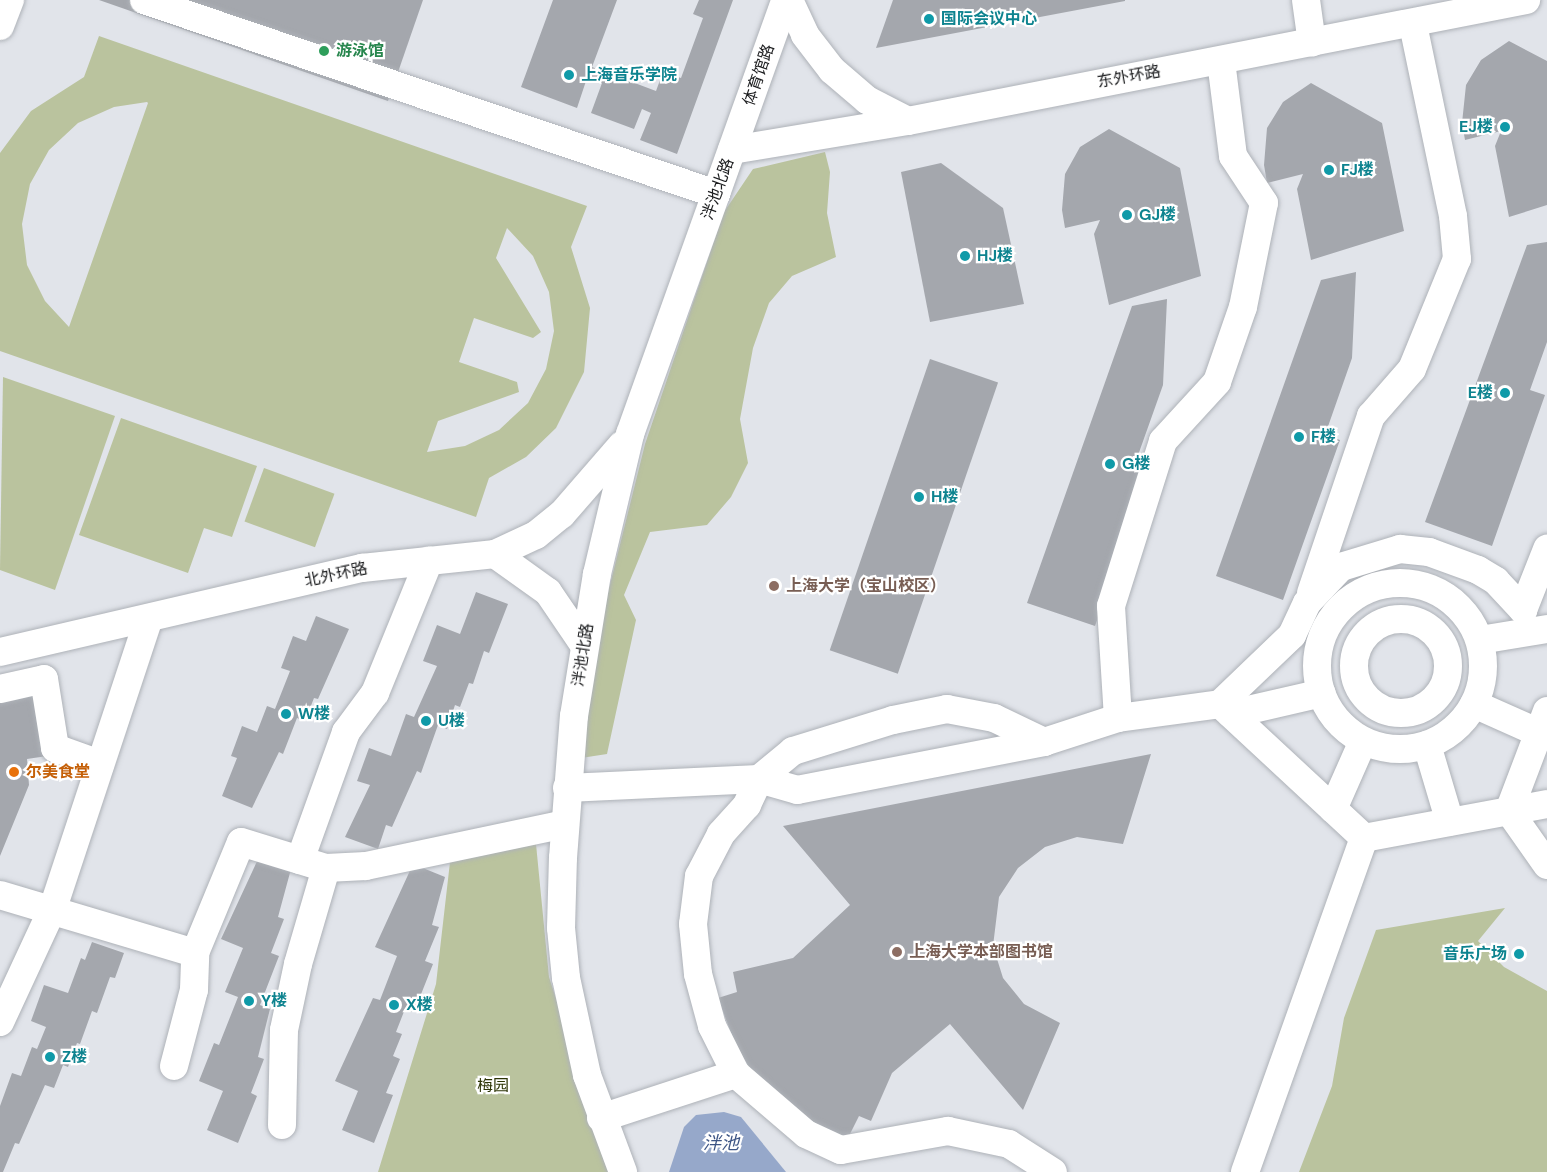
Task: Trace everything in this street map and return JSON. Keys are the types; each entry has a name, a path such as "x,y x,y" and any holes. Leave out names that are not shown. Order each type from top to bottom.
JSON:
{"street":[{"path":"0,26 10,0"},
{"path":"144,0 716,194"},
{"path":"787,0 805,34 832,70 867,100 908,121"},
{"name":"体育馆路","path":"732,150 787,0"},
{"path":"1306,0 1312,43"},
{"name":"东外环路","path":"732,150 908,121 1413,24 1481,4 1526,0"},
{"path":"1312,616 1347,602 1376,586 1406,583 1438,592 1462,610 1480,640 1483,670 1474,704 1439,738 1395,749 1363,741 1335,718 1322,693 1312,616 1371,416 1412,369 1457,259 1453,216 1413,24"},
{"path":"1118,718 1111,606 1163,441 1217,382 1244,307 1264,203 1233,156 1221,61"},
{"name":"泮池北路","path":"623,1172 601,1118 575,1027 566,978 561,928 567,788 584,645 630,434 732,150"},
{"name":"北外环路","path":"0,652 362,568 495,554 536,535 562,514 590,486 630,434"},
{"path":"1226,709 1312,616 1341,567 1366,557 1400,549 1451,558 1496,581 1523,610 1547,549"},
{"path":"495,554 548,592 584,645"},
{"path":"1366,557 1376,586"},
{"path":"1438,592 1451,558"},
{"path":"300,860 346,732 375,693 429,561"},
{"path":"1401,618 1406,583"},
{"path":"1347,602 1370,630"},
{"path":"1436,635 1462,610"},
{"path":"0,1022 53,908 149,618"},
{"path":"1401,618 1414,620 1436,635 1444,646 1447,668 1443,686 1429,703 1413,711 1397,713 1375,706 1364,695 1358,686 1354,663 1358,647 1370,630 1387,620 1401,618"},
{"path":"1480,640 1547,629"},
{"path":"1317,662 1354,663"},
{"path":"1447,668 1483,670"},
{"path":"0,688 44,679 55,748 100,764"},
{"path":"567,788 759,779 796,790 1044,742 1118,718 1226,709 1322,693"},
{"path":"1335,718 1364,695"},
{"path":"1429,703 1439,738 1450,822"},
{"path":"1474,704 1543,722 1509,811"},
{"path":"1044,742 994,717 947,709 894,720 793,751 759,779 747,805 721,834 699,876 693,924 698,974 712,1026 736,1074 772,1108 806,1134 841,1150 948,1131 1009,1144 1053,1172"},
{"path":"1226,709 1364,838"},
{"path":"1395,749 1397,713"},
{"path":"1333,810 1363,741"},
{"path":"1364,838 1547,804"},
{"path":"1509,811 1547,865"},
{"path":"174,1066 194,990 195,953 242,842 326,868 366,866 565,824"},
{"path":"1245,1172 1364,838"},
{"path":"282,1125 285,1030 298,964 326,868"},
{"path":"0,895 53,908 195,953"},
{"path":"601,1118 736,1074"}],"green space":[{"path":"99,36 587,206 571,247 590,308 584,372 556,428 526,457 489,478 476,517 0,351 0,153 31,111 84,77","holes":["148,103 69,327 45,301 27,265 22,224 30,184 49,150 78,123 114,107","507,228 533,256 549,292 554,331 546,369 528,403 499,430 465,446 427,452 438,421 519,392 517,382 459,362 474,318 533,338 541,332 496,258"]},
{"path":"825,152 830,172 827,213 836,257 792,276 769,303 753,348 740,419 748,463 731,497 707,525 650,532 624,595 636,620 607,754 581,758 593,653 645,444 724,212 753,169"},
{"path":"3,377 115,416 55,590 0,570"},
{"path":"121,418 257,466 232,537 204,528 188,573 79,535"},
{"path":"264,468 334,494 315,547 245,522"},
{"name":"梅园","path":"536,844 549,977 612,1172 378,1172 436,984 450,862"},
{"path":"1505,908 1478,941 1504,967 1547,991 1547,1172 1299,1172 1332,1086 1344,1018 1376,930"}],"water":[{"name":"泮池","path":"724,1112 741,1117 786,1172 669,1172 684,1127 696,1115"}],"building":[{"name":"游泳馆","path":"99,0 423,0 388,101"},
{"name":"上海音乐学院","path":"553,0 617,0 592,67 656,91 663,72 681,78 703,18 693,14 699,0 733,0 677,154 640,140 651,113 642,109 634,129 591,113 602,83 587,78 577,108 521,87"},
{"path":"893,0 1125,0 1125,1 876,48"},
{"name":"EJ楼","path":"1509,41 1547,61 1547,205 1509,217 1495,146 1501,131 1465,140 1462,123 1466,85 1481,60"},
{"name":"FJ楼","path":"1311,83 1382,123 1404,231 1311,260 1297,189 1303,174 1267,183 1264,165 1267,128 1283,102"},
{"name":"GJ楼","path":"1109,129 1180,168 1201,276 1109,305 1094,234 1100,220 1065,228 1062,210 1065,174 1080,147"},
{"name":"HJ楼","path":"941,163 1003,208 1024,304 930,322 901,172"},
{"name":"E楼","path":"1547,242 1547,342 1530,390 1545,395 1492,546 1425,522 1527,245"},
{"name":"F楼","path":"1356,272 1352,358 1325,435 1340,440 1283,600 1216,576 1321,280"},
{"name":"G楼","path":"1167,299 1163,385 1136,461 1151,466 1095,626 1027,603 1132,306"},
{"name":"H楼","path":"930,359 998,382 898,674 830,650"},
{"name":"U楼","path":"476,592 508,604 489,653 484,651 473,684 469,683 460,707 455,705 447,729 438,725 421,773 417,771 392,827 386,825 378,849 345,837 370,785 357,781 369,748 391,756 406,714 414,717 437,666 423,661 437,625 460,634"},
{"name":"W楼","path":"316,616 349,629 318,699 314,698 305,721 297,718 283,754 279,752 252,808 222,796 237,758 231,756 242,726 257,732 267,706 275,709 290,671 281,668 293,636 306,641"},
{"name":"尔美食堂","path":"36,686 47,756 27,759 29,785 0,856 0,693"},
{"name":"上海大学本部图书馆","path":"1151,754 1123,844 1077,837 1045,847 1018,868 999,897 993,946 1003,978 1024,1004 1060,1023 1023,1110 950,1024 892,1073 871,1121 859,1116 845,1144 823,1134 750,1068 736,1046 718,998 737,992 733,972 793,958 850,905 783,826"},
{"name":"Y楼","path":"259,857 291,869 278,917 284,919 271,953 279,956 260,1005 270,1009 258,1057 264,1059 251,1093 257,1096 238,1143 207,1130 223,1091 199,1081 214,1043 219,1045 238,997 225,992 243,948 221,939"},
{"name":"X楼","path":"413,864 445,877 432,925 439,927 425,961 433,964 414,1012 405,1009 396,1032 402,1034 393,1056 400,1059 386,1093 393,1095 374,1143 342,1130 358,1091 335,1081 373,998 380,1000 397,956 375,947"},
{"name":"Z楼","path":"92,942 124,953 115,978 110,977 97,1013 92,1011 80,1044 77,1043 68,1067 63,1065 54,1088 45,1085 19,1144 15,1143 3,1172 0,1172 0,1106 12,1073 21,1076 32,1047 37,1049 46,1027 31,1021 44,985 68,993 81,958 85,960"}],"place":[{"name":"国际会议中心","path":"929,19"},
{"name":"游泳馆","path":"324,51"},
{"name":"上海音乐学院","path":"569,75"},
{"name":"EJ楼","path":"1505,127"},
{"name":"FJ楼","path":"1329,170"},
{"name":"GJ楼","path":"1127,215"},
{"name":"HJ楼","path":"965,256"},
{"name":"E楼","path":"1505,393"},
{"name":"F楼","path":"1299,437"},
{"name":"G楼","path":"1110,464"},
{"name":"H楼","path":"919,497"},
{"name":"上海大学（宝山校区）","path":"774,586"},
{"name":"W楼","path":"286,714"},
{"name":"U楼","path":"426,721"},
{"name":"尔美食堂","path":"14,772"},
{"name":"上海大学本部图书馆","path":"897,952"},
{"name":"音乐广场","path":"1519,954"},
{"name":"Y楼","path":"249,1001"},
{"name":"X楼","path":"394,1005"},
{"name":"Z楼","path":"50,1057"}]}
